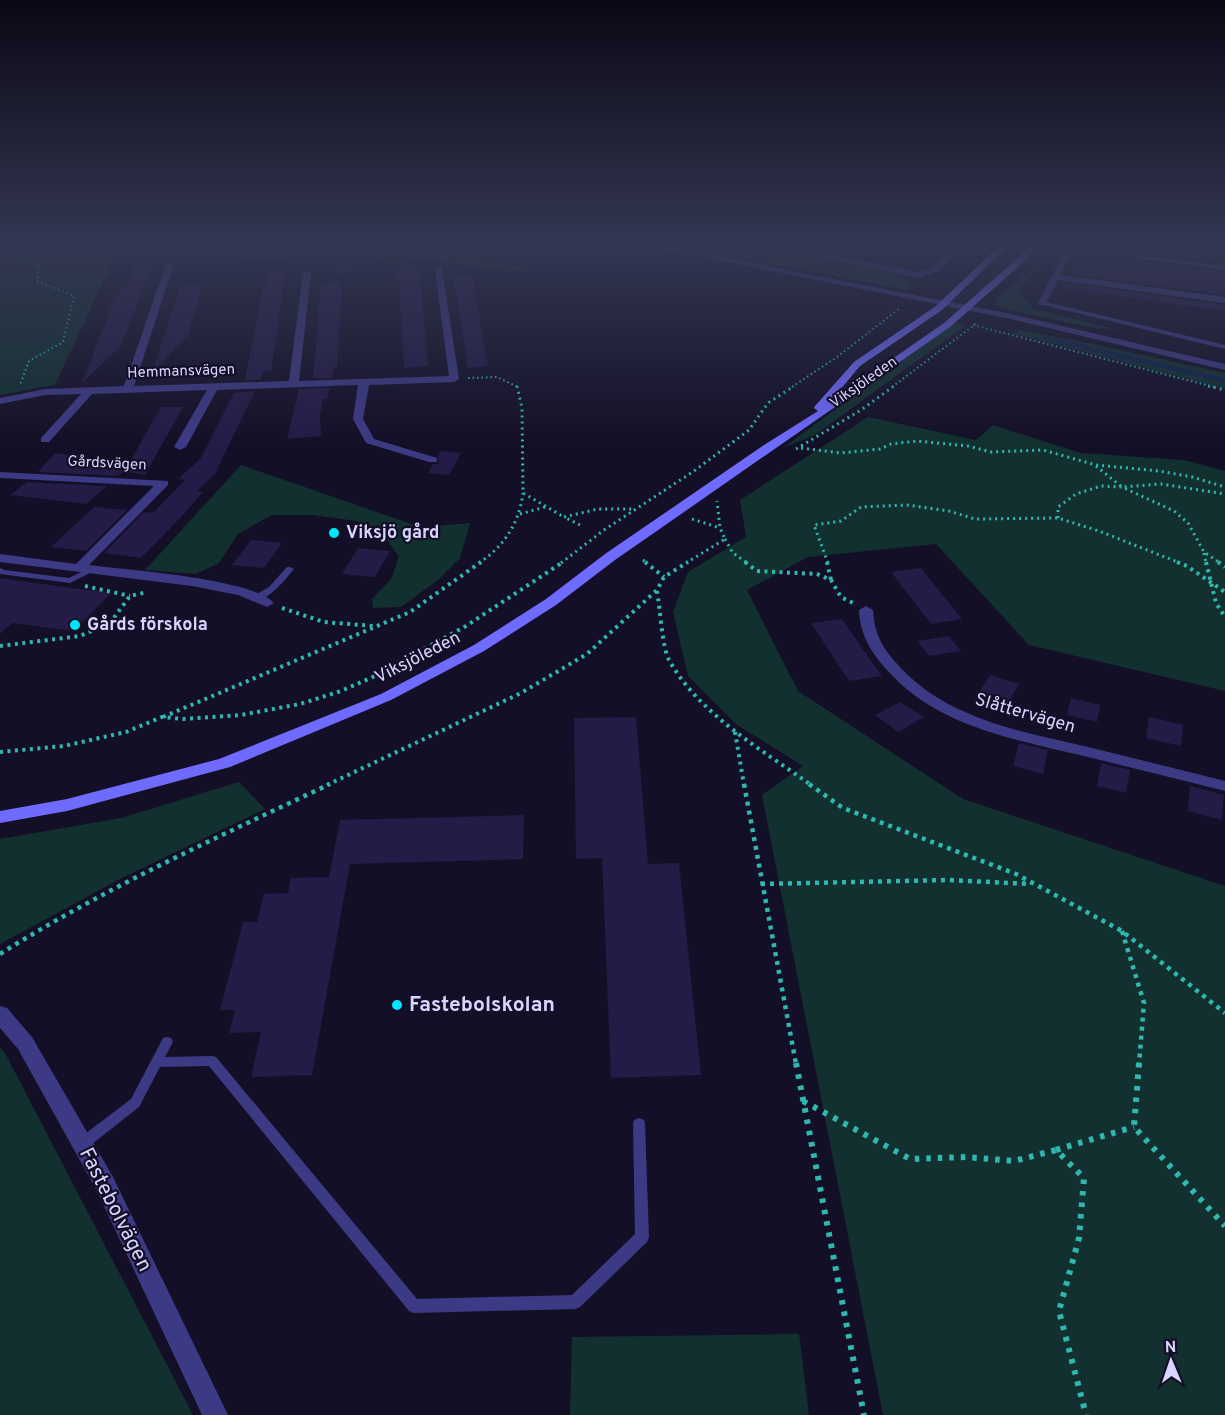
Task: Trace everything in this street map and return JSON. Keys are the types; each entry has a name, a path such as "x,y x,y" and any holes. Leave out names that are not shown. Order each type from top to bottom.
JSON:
{"main road":[{"name":"Viksjöleden","path":"803,426 857,364 933,312"},
{"name":"Viksjöleden","path":"0,817 67,806 224,763 386,697 479,648 551,602 610,557 768,447 803,426 965,312"}],"street":[{"path":"128,389 154,312"},
{"path":"294,383 302,312"},
{"path":"445,312 454,379"},
{"path":"971,312 1225,368"},
{"name":"Hemmansvägen","path":"0,401 45,392 454,379"},
{"path":"364,382 358,419 370,441 433,460"},
{"path":"180,447 214,386"},
{"path":"45,440 90,390"},
{"name":"Gårdsvägen","path":"0,475 165,483 85,569"},
{"path":"0,558 192,582 242,592 261,601"},
{"name":"Slåttervägen","path":"866,610 866,631 894,671 907,684 966,719 1005,732 1225,786"},
{"name":"Fastebolvägen","path":"0,1014 25,1042 105,1184 215,1415"}],"lane":[{"path":"1080,312 1225,347"},
{"path":"0,570 70,581 85,569"},
{"path":"261,601 290,569"},
{"path":"82,1144 135,1102 167,1042"},
{"path":"156,1062 212,1061 414,1306 575,1302 642,1238 639,1124"}],"path":[{"path":"15,397 29,361 63,342 70,312"},
{"path":"162,717 183,719 241,715 300,704 340,691 419,653 484,615 547,574 614,523 694,471 749,430 768,403 837,357 895,312"},
{"path":"914,312 929,315"},
{"path":"954,320 1225,390"},
{"path":"789,453 861,410 974,325"},
{"path":"0,752 64,746 126,732 410,612 495,552 520,514 523,493 522,408 518,386 497,377 454,379"},
{"path":"798,448 840,453 880,449 891,444 917,441 968,446 991,452 1043,450 1096,465 1159,471 1192,477 1225,487"},
{"path":"1096,465 1122,487 1174,511 1188,523 1204,552 1216,603 1225,616"},
{"path":"1058,518 1058,507 1076,494 1101,486 1122,487 1150,484 1181,486 1225,494"},
{"path":"523,493 580,525"},
{"path":"724,496 717,500 720,528 733,553 757,571 817,574 831,580"},
{"path":"866,610 842,597 831,580 831,572 814,525 841,521 861,507 907,505 949,511 975,519 1058,518 1099,531 1186,566 1225,592"},
{"path":"520,514 546,506"},
{"path":"564,517 589,509 609,507 634,509"},
{"path":"629,513 640,518"},
{"path":"688,518 720,528"},
{"path":"614,523 620,525"},
{"path":"0,954 46,925 182,854 521,693 587,654 657,590 664,577 725,539"},
{"path":"1204,552 1225,567"},
{"path":"644,560 664,577"},
{"path":"70,581 130,596 157,591"},
{"path":"657,590 668,658 701,702 735,731 843,808 1016,874 1122,931 1225,1013"},
{"path":"0,646 80,636 110,622 130,596"},
{"path":"261,601 324,622 375,626"},
{"path":"735,731 761,884 864,1415"},
{"path":"761,884 948,880 1034,884"},
{"path":"1122,931 1144,1003 1134,1127 1225,1226"},
{"path":"802,1100 910,1159 966,1157 1014,1161 1134,1127"},
{"path":"1056,1150 1084,1178 1079,1238 1059,1311 1086,1415"}],"green space":[{"path":"0,312 89,312 55,385 0,395"},
{"path":"1018,312 1046,312 1120,330 1091,327"},
{"path":"957,323 965,326 815,435 783,448 951,324"},
{"path":"1019,330 1225,373 1225,389 1013,333"},
{"path":"868,417 976,440 993,425 1081,453 1184,460 1225,471 1225,691 1029,645 936,544 808,557 747,590 798,691 963,799 1225,886 1225,1415 883,1415 762,795 803,766 737,725 688,676 673,612 688,572 746,537 740,500"},
{"path":"241,465 420,527 470,523 460,558 438,580 401,607 373,608 372,599 391,579 399,557 380,530 356,521 313,515 272,515 238,534 219,563 196,574 145,570"},
{"path":"239,782 265,809 120,879 0,944 0,839 121,818"},
{"path":"0,1048 5,1053 193,1415 0,1415"},
{"path":"799,1334 809,1415 570,1415 572,1337"}],"building":[{"path":"110,312 134,312 121,346 82,383"},
{"path":"172,312 195,312 188,335 152,373"},
{"path":"258,312 280,312 271,371 264,371 260,380 245,380"},
{"path":"319,312 340,312 337,367 334,367 332,378 313,378"},
{"path":"401,312 423,312 428,366 404,368"},
{"path":"459,312 479,312 488,366 468,368"},
{"path":"330,388 327,399 323,399 320,414 321,436 287,439 299,389"},
{"path":"255,391 215,474 197,491 203,492 182,516 141,558 104,553 144,512 153,513 185,480 178,479 200,459 234,393"},
{"path":"161,407 183,407 145,475 124,471 118,476 38,472 55,453 129,463"},
{"path":"440,451 461,453 449,475 428,473 433,464 439,464"},
{"path":"27,482 107,486 86,504 10,495"},
{"path":"94,507 127,510 86,551 51,547"},
{"path":"251,540 282,543 264,568 232,565"},
{"path":"358,548 390,551 375,577 342,574"},
{"path":"921,568 962,619 931,624 891,572"},
{"path":"0,578 111,593 74,631 12,623 0,634"},
{"path":"842,619 882,676 849,681 811,623"},
{"path":"949,636 961,651 929,656 917,641"},
{"path":"990,675 1019,684 1009,701 980,691"},
{"path":"1071,698 1100,705 1097,722 1067,715"},
{"path":"900,702 924,717 898,732 875,715"},
{"path":"636,717 648,864 679,863 701,1075 611,1078 602,858 576,859 574,718"},
{"path":"1149,717 1183,725 1181,746 1146,738"},
{"path":"1019,743 1048,750 1043,774 1013,766"},
{"path":"1101,763 1130,770 1126,793 1097,786"},
{"path":"1190,786 1224,795 1222,820 1188,811"},
{"path":"524,815 523,859 350,864 312,1075 251,1077 261,1032 229,1033 235,1010 220,1010 243,922 257,922 264,894 288,893 291,878 329,877 340,820"}],"waterway":[{"path":"1045,338 1225,381"}],"place":[{"name":"Viksjö gård","path":"334,533"},
{"name":"Gårds förskola","path":"75,625"},
{"name":"Fastebolskolan","path":"397,1005"}]}
